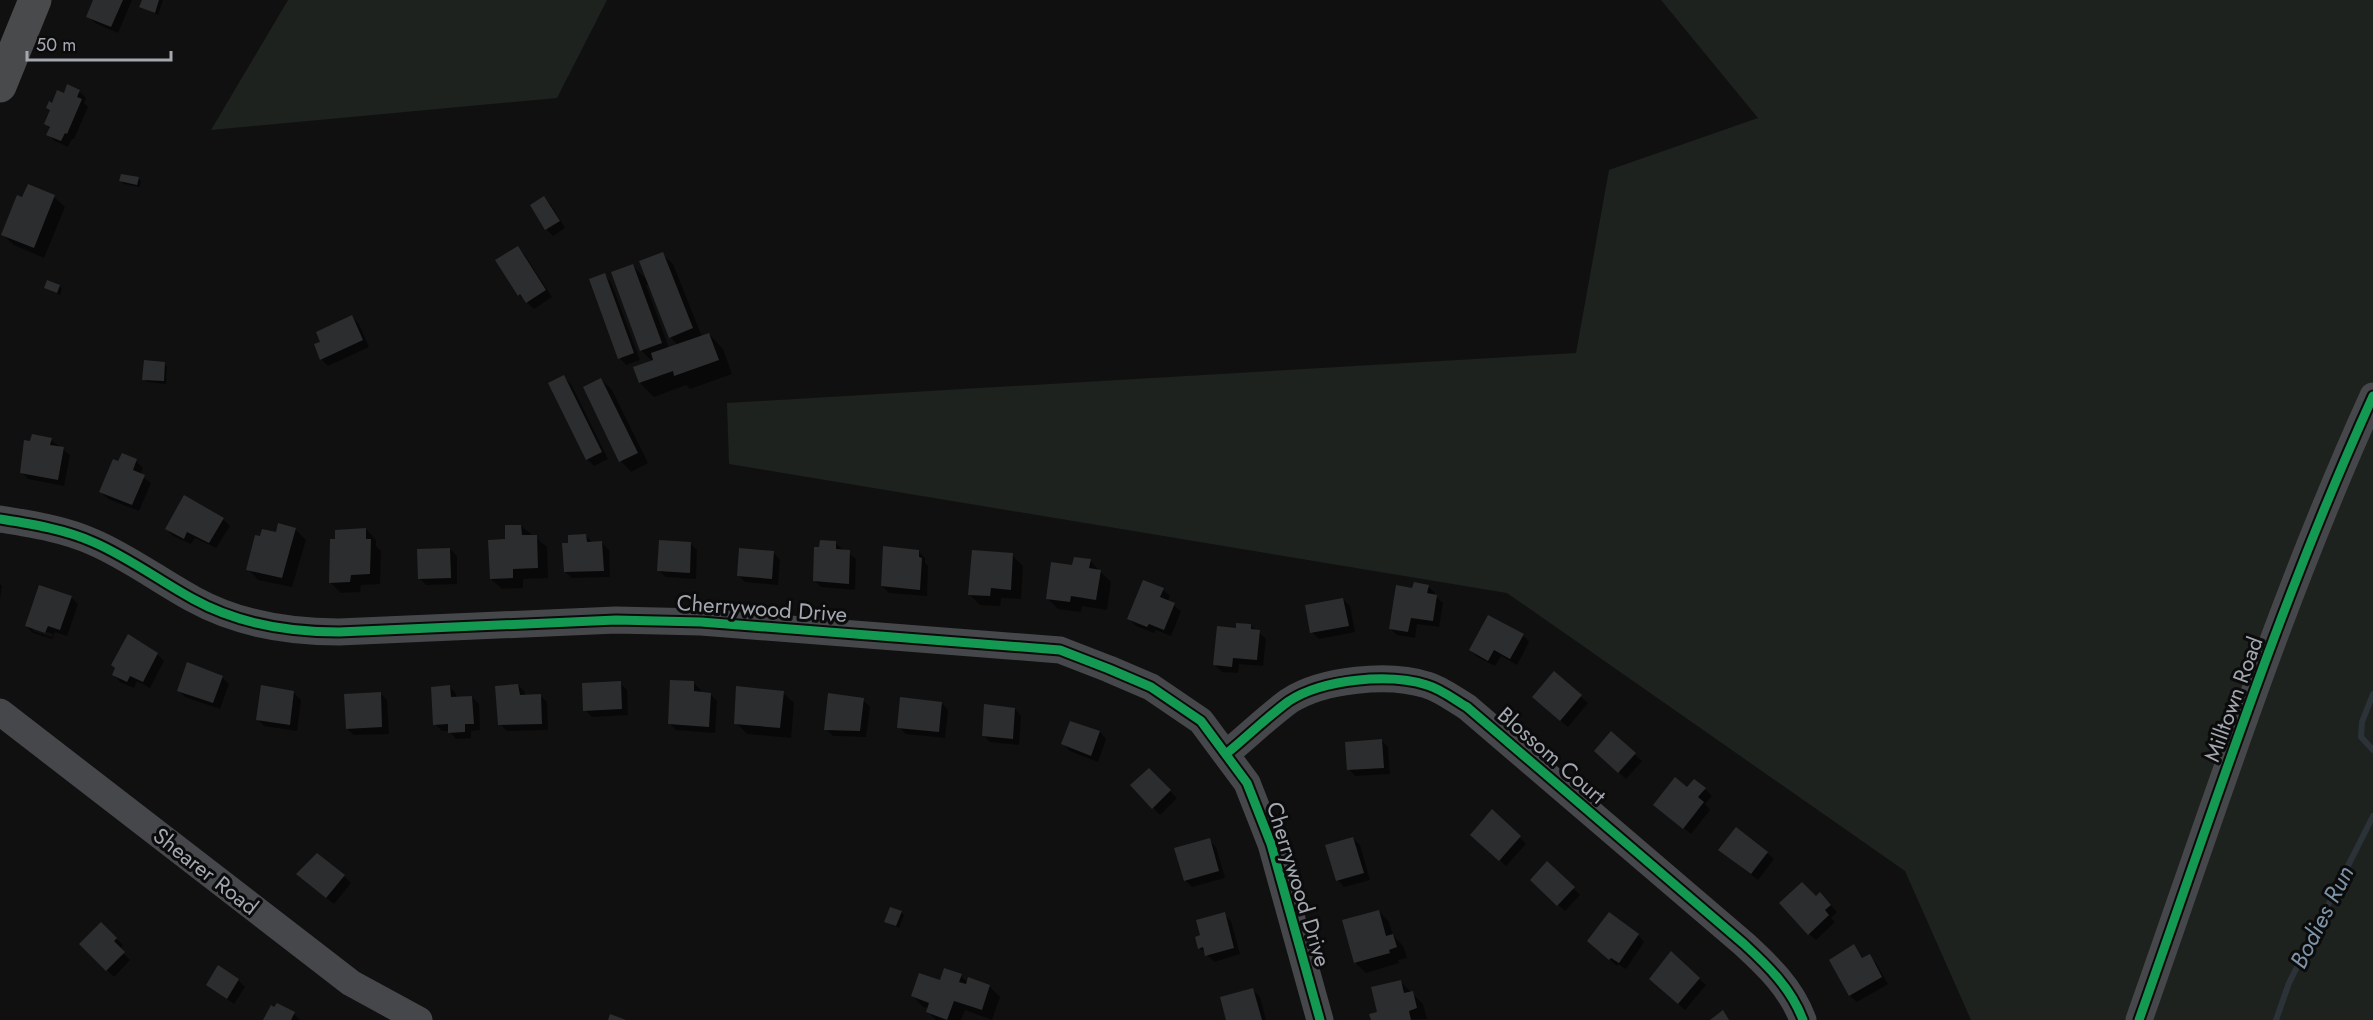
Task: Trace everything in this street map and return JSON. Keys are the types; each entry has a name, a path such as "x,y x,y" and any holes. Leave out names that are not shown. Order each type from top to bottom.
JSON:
{"main road":[{"path":"0,86 35,0"}],"street":[{"name":"Milltown Road","path":"2139,1020 2325,505 2373,396"},
{"name":"Cherrywood Drive","path":"0,519 51,528 94,542 196,601 252,623 298,632 339,633 616,620 701,622 1060,650 1151,687 1202,721 1247,783 1271,844 1320,1020"},
{"name":"Blossom Court","path":"1226,754 1291,700 1317,689 1362,679 1402,680 1428,685 1467,707 1774,971 1803,1020"},
{"name":"Shearer Road","path":"0,712 351,983 420,1020"}],"shaded area":[{"path":"288,0 607,0 557,98 211,130"},
{"path":"1661,0 2373,0 2373,1020 1971,1020 1905,871 1507,593 729,464 727,403 1576,353 1609,170 1758,118"}],"building":[{"path":"93,0 123,0 111,27 86,17"},
{"path":"142,0 159,0 155,13 139,7"},
{"path":"67,84 80,90 77,97 82,99 67,134 65,133 61,141 46,135 50,127 44,124 50,110 46,108 49,101 52,103 57,90 64,93"},
{"path":"121,174 139,177 137,185 119,181"},
{"path":"28,184 55,195 34,248 1,235 17,195 22,197"},
{"path":"544,196 560,221 545,230 530,205"},
{"path":"518,246 546,290 526,303 520,294 518,296 495,260"},
{"path":"663,252 693,328 669,338 639,261"},
{"path":"633,264 662,343 640,351 611,272"},
{"path":"605,273 634,353 618,359 589,279"},
{"path":"47,280 60,285 57,293 44,288"},
{"path":"352,315 363,340 320,360 314,344 320,342 316,332"},
{"path":"709,333 719,360 674,376 673,371 639,383 633,367 653,360 651,353"},
{"path":"144,360 165,362 164,381 142,380"},
{"path":"564,375 602,452 586,460 548,383"},
{"path":"601,378 638,453 619,462 583,387"},
{"path":"32,434 52,438 50,445 64,447 58,480 20,473 24,440 30,441"},
{"path":"122,453 137,459 133,470 145,475 132,505 99,492 113,459 118,461"},
{"path":"184,495 224,518 209,543 187,532 184,539 165,529"},
{"path":"278,523 296,528 282,578 246,570 255,535 260,536 262,529 276,532"},
{"path":"505,525 521,525 522,535 537,535 538,568 513,569 513,578 490,579 488,540 505,539"},
{"path":"366,528 366,539 371,539 370,574 351,575 350,582 329,583 330,539 335,539 335,530"},
{"path":"586,534 587,542 602,541 604,571 564,572 562,543 568,543 568,535"},
{"path":"659,540 691,542 690,573 657,571"},
{"path":"820,540 836,541 836,549 850,550 849,584 813,581 814,547 819,547"},
{"path":"883,546 919,550 919,557 922,558 920,590 881,586"},
{"path":"450,548 451,578 418,579 417,549"},
{"path":"739,548 774,551 772,579 737,576"},
{"path":"972,550 1013,553 1011,590 991,588 990,596 968,595"},
{"path":"1074,557 1091,559 1089,568 1101,570 1096,600 1071,596 1070,602 1046,599 1051,562 1072,565"},
{"path":"1143,580 1164,588 1160,597 1175,603 1164,630 1149,624 1147,627 1127,619"},
{"path":"1414,582 1429,585 1427,593 1437,595 1433,621 1411,618 1408,632 1389,629 1396,585 1412,588"},
{"path":"39,585 72,596 60,630 48,626 45,633 25,626"},
{"path":"1343,598 1349,626 1310,633 1305,605"},
{"path":"1488,615 1524,634 1510,659 1494,650 1488,661 1469,650"},
{"path":"1236,623 1251,624 1251,629 1260,630 1257,660 1233,658 1232,667 1213,665 1217,626 1236,628"},
{"path":"128,634 158,653 143,682 130,676 127,682 112,675 115,668 111,665"},
{"path":"187,662 223,676 213,703 177,691"},
{"path":"1554,671 1582,695 1560,721 1532,697"},
{"path":"670,680 694,681 694,691 711,693 709,727 668,724"},
{"path":"621,681 622,709 583,711 582,683"},
{"path":"518,684 520,695 541,694 542,724 498,725 495,686"},
{"path":"261,685 294,691 290,725 256,720"},
{"path":"450,685 451,697 472,696 474,724 465,724 465,732 448,733 448,724 433,725 431,687"},
{"path":"736,686 784,691 780,728 734,724"},
{"path":"381,692 382,727 346,729 344,694"},
{"path":"828,693 864,698 860,731 824,730"},
{"path":"900,697 942,702 939,732 897,728"},
{"path":"984,704 1015,708 1013,739 982,736"},
{"path":"1070,721 1100,731 1091,756 1061,744"},
{"path":"1611,731 1636,753 1618,773 1594,751"},
{"path":"1382,739 1384,768 1347,770 1345,742"},
{"path":"1149,768 1171,790 1152,809 1130,785"},
{"path":"1675,777 1687,787 1694,779 1706,788 1698,797 1704,802 1683,829 1653,805"},
{"path":"1492,809 1521,836 1499,861 1470,835"},
{"path":"1736,827 1768,852 1751,874 1718,850"},
{"path":"1353,837 1364,873 1336,881 1325,845"},
{"path":"1210,838 1219,871 1184,881 1174,848"},
{"path":"317,853 345,875 326,898 296,874"},
{"path":"1547,861 1575,887 1557,906 1530,880"},
{"path":"1802,882 1816,896 1820,892 1831,905 1825,910 1829,915 1808,935 1779,903"},
{"path":"890,907 902,911 896,926 884,922"},
{"path":"1379,910 1386,936 1393,934 1397,947 1389,950 1390,953 1354,963 1342,920"},
{"path":"1225,912 1234,948 1205,956 1203,947 1198,949 1195,937 1200,935 1196,920"},
{"path":"1609,912 1639,934 1619,963 1611,958 1609,960 1587,941"},
{"path":"101,922 117,938 114,941 125,952 106,971 79,944"},
{"path":"1854,944 1862,958 1870,954 1882,977 1849,996 1829,960"},
{"path":"1671,951 1700,978 1678,1004 1649,979"},
{"path":"218,965 239,979 227,999 206,985"},
{"path":"944,968 962,974 959,982 966,984 968,977 990,985 982,1010 954,1001 947,1020 926,1012 929,1003 911,996 919,973 940,980"},
{"path":"1401,980 1404,993 1413,991 1417,1008 1409,1011 1411,1020 1371,1020 1369,1014 1377,1012 1371,987"},
{"path":"1253,988 1262,1020 1226,1020 1220,997"},
{"path":"277,1003 295,1012 291,1020 263,1020 271,1005 274,1007"},
{"path":"1723,1010 1729,1020 1710,1020"},
{"path":"610,1014 626,1020 608,1020"}],"waterway":[{"name":"Bodies Run","path":"2373,694 2362,722 2361,737 2373,750"},
{"name":"Bodies Run","path":"2276,1020 2289,983 2373,816"}],"cycle path":[{"path":"2139,1020 2278,627 2308,549 2373,396"},
{"path":"0,519 82,537 119,555 210,608 264,625 283,628 339,632 616,620 701,622 1060,650 1151,687 1201,721 1247,783 1271,844 1320,1020"},
{"path":"1226,754 1289,701 1320,688 1356,680 1394,679 1412,681 1437,689 1467,707 1744,944 1770,969 1785,988 1803,1020"}]}
